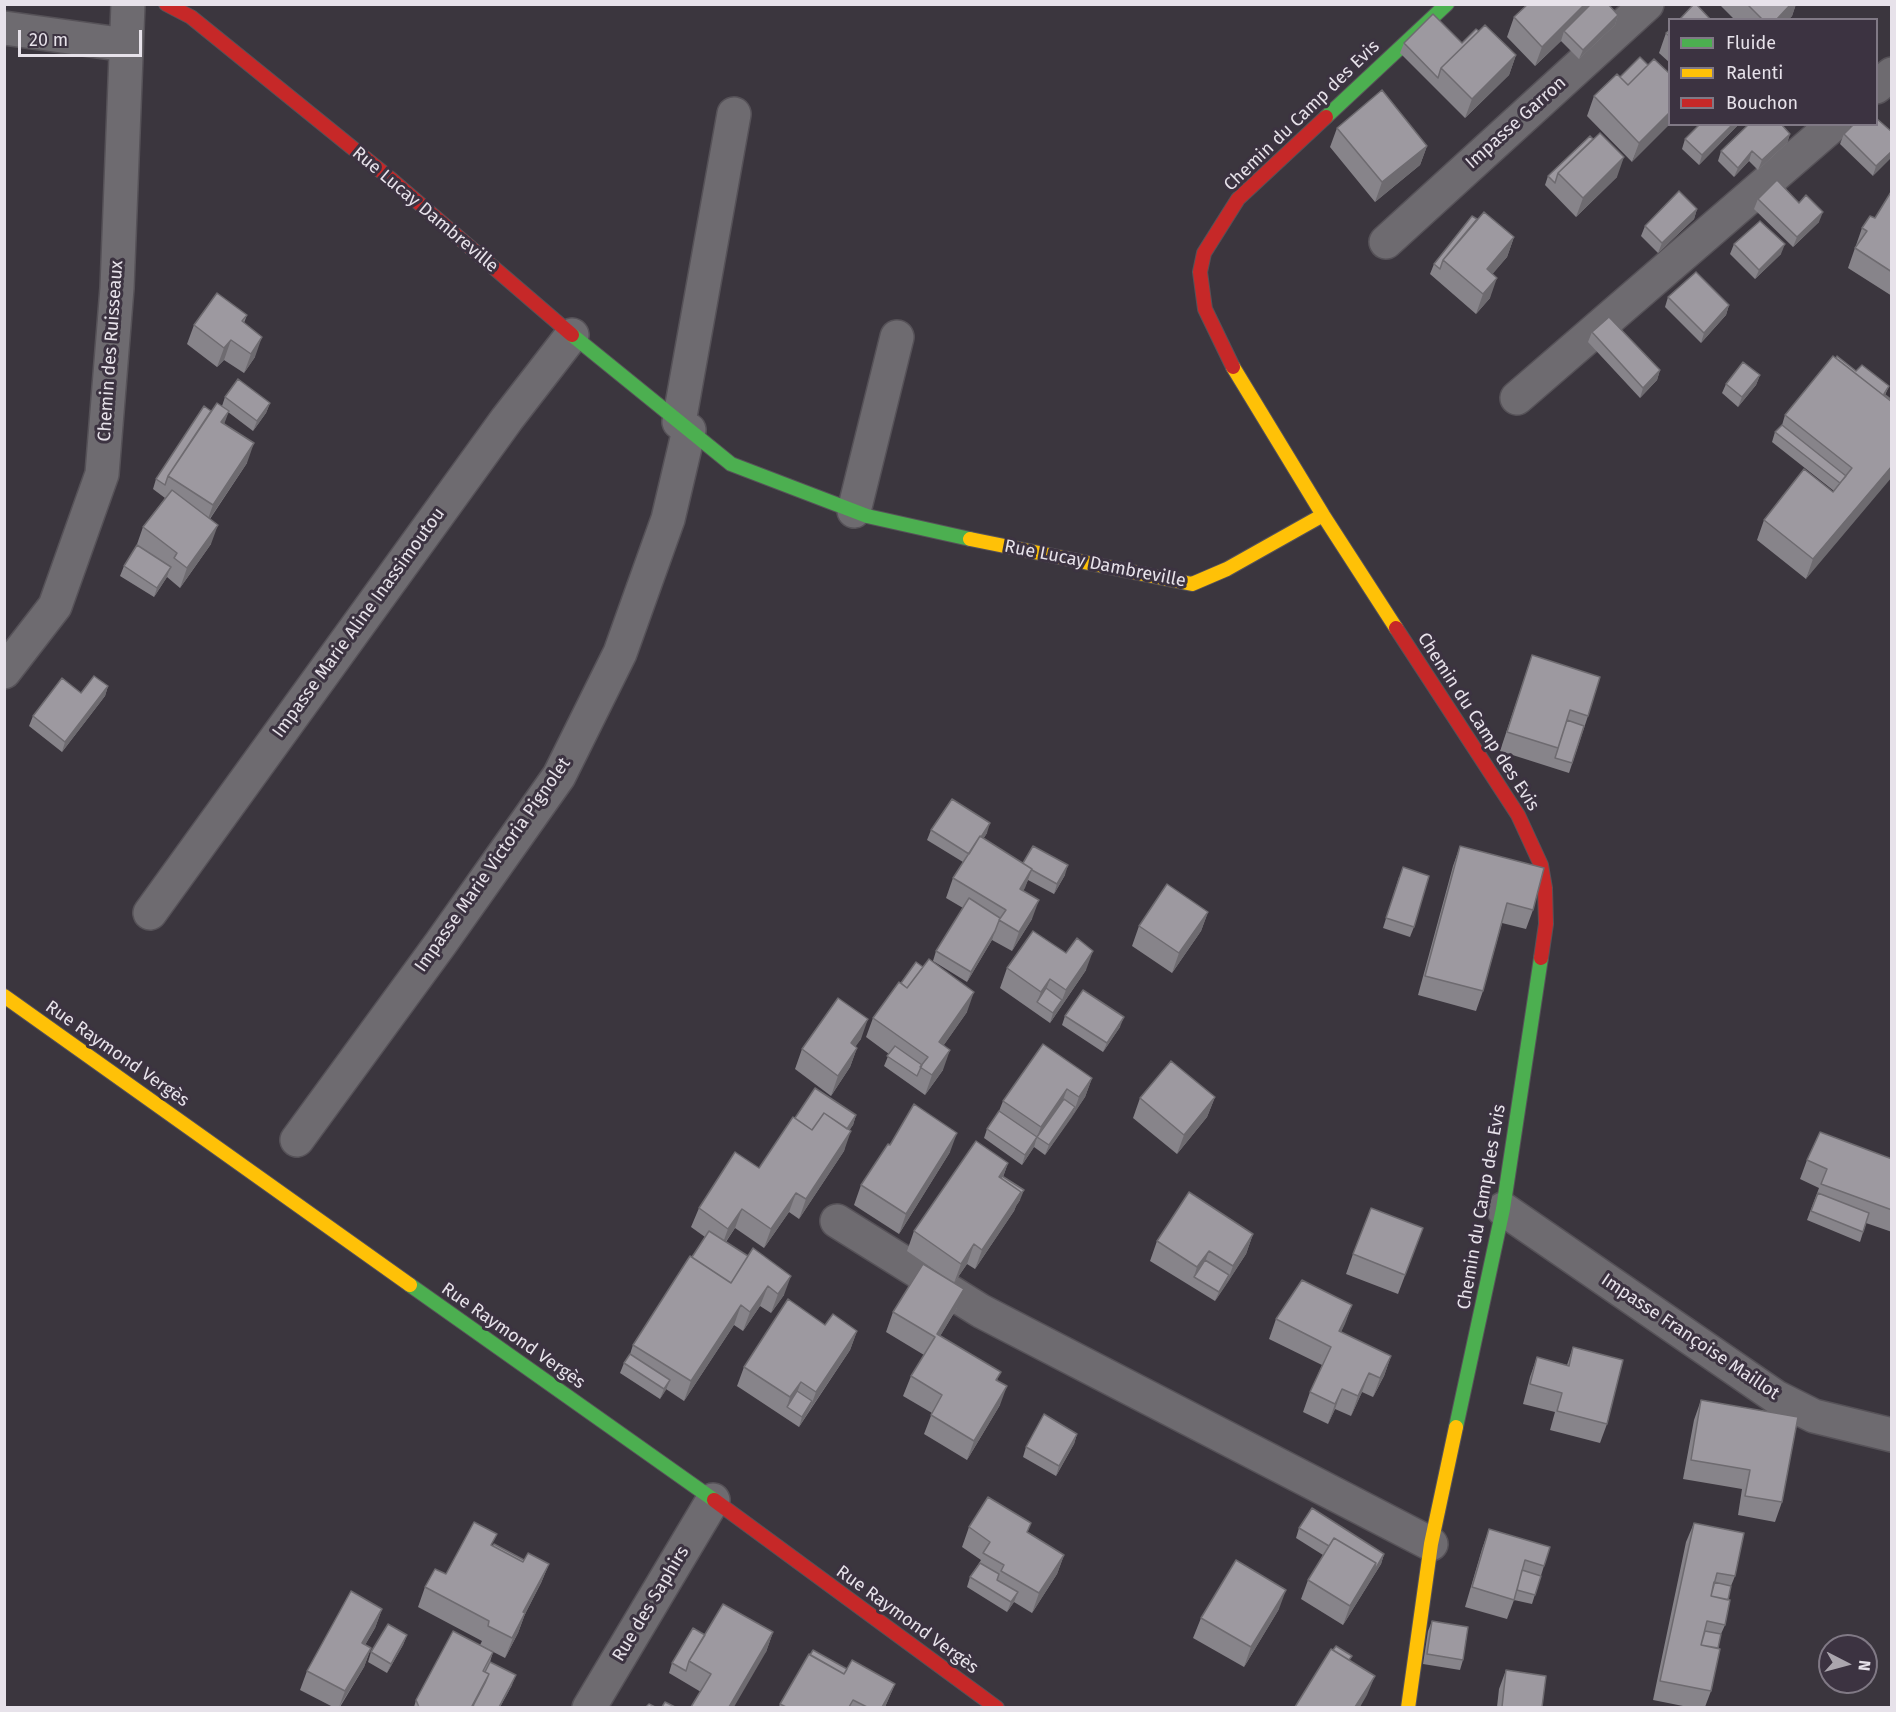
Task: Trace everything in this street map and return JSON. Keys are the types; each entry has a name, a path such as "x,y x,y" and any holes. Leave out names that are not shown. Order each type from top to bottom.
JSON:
{"street":[{"name":"Chemin des Ruisseaux","path":"4,672 55,606 102,474 117,288 128,4"},
{"name":"Rue Lucay Dambreville","path":"166,4 191,17 373,165 572,335 731,464 867,516 944,534 1192,584 1227,569 1323,515"},
{"name":"Chemin du Camp des Evis","path":"1408,1707 1431,1544 1503,1209 1546,924 1545,888 1541,865 1518,815 1323,515 1229,361 1210,320 1201,289 1200,272 1204,253 1238,199 1447,4"},
{"name":"Impasse Garron","path":"1386,242 1647,4"},
{"path":"4,28 126,45"},
{"path":"1878,85 1892,74"},
{"path":"684,426 734,114"},
{"path":"1517,398 1832,126"},
{"name":"Impasse Marie Aline Inassimoutou","path":"150,913 507,419 572,335"},
{"path":"854,511 897,337"},
{"name":"Impasse Marie Victoria Pignolet","path":"297,1140 559,776 620,653 668,519 684,426"},
{"name":"Rue Raymond Vergès","path":"4,996 713,1500 997,1707"},
{"name":"Impasse Françoise Maillot","path":"1503,1209 1776,1397 1814,1416 1892,1435"},
{"path":"837,1221 940,1288 981,1311 1431,1544"},
{"name":"Rue des Saphirs","path":"589,1707 713,1500"}],"building":[{"path":"1528,4 1585,4 1542,47 1514,17"},
{"path":"1591,4 1608,4 1618,15 1583,50 1564,31"},
{"path":"1696,4 1709,18 1681,18"},
{"path":"1747,4 1791,4 1778,18 1761,18"},
{"path":"1433,14 1462,43 1476,29 1479,31 1441,68 1438,78 1404,43"},
{"path":"1485,25 1516,55 1472,99 1441,68"},
{"path":"1640,57 1648,65 1628,85 1620,77"},
{"path":"1654,59 1668,72 1668,114 1639,143 1594,96 1617,74 1628,85"},
{"path":"1382,90 1427,146 1382,182 1337,128"},
{"path":"1878,120 1892,132 1892,151 1876,166 1844,134 1852,126 1878,126"},
{"path":"1698,126 1731,126 1702,155 1685,139"},
{"path":"1747,126 1783,126 1790,134 1762,160 1752,151 1738,168 1721,151"},
{"path":"1600,133 1624,157 1583,198 1558,173"},
{"path":"1590,136 1593,139 1558,173 1555,183 1548,176"},
{"path":"1777,180 1799,203 1806,195 1823,212 1797,237 1758,199"},
{"path":"1679,191 1697,209 1662,243 1645,226"},
{"path":"1891,192 1892,272 1855,248 1867,231 1862,228 1870,216 1875,218"},
{"path":"1484,212 1514,237 1487,269 1497,278 1483,294 1443,260"},
{"path":"1472,216 1477,219 1443,260 1440,269 1434,264"},
{"path":"1760,221 1785,244 1759,270 1734,244"},
{"path":"1696,272 1729,305 1704,333 1668,297"},
{"path":"217,293 247,315 242,321 262,337 251,354 231,340 224,348 194,325"},
{"path":"1609,317 1660,370 1643,388 1592,332"},
{"path":"1833,356 1892,402 1892,466 1813,559 1764,520 1804,469 1833,492 1852,468 1785,415"},
{"path":"1837,356 1856,371 1862,365 1889,386 1884,394 1892,402 1836,358"},
{"path":"1743,362 1760,375 1742,397 1726,384"},
{"path":"238,379 270,403 257,421 225,397"},
{"path":"217,403 229,411 221,422 254,443 213,505 168,476"},
{"path":"204,406 211,411 168,476 165,485 156,479"},
{"path":"1782,425 1846,476 1840,483 1775,432"},
{"path":"172,490 218,525 187,568 174,558 177,553 143,527"},
{"path":"137,545 171,567 157,588 124,566"},
{"path":"1532,655 1600,677 1588,716 1570,710 1558,748 1507,732"},
{"path":"94,676 108,686 65,742 33,716 62,678 81,693"},
{"path":"1567,720 1584,726 1572,763 1555,758"},
{"path":"952,799 990,823 969,854 931,830"},
{"path":"980,836 1032,869 1020,889 1039,900 1019,932 999,920 1006,910 953,878"},
{"path":"1033,846 1068,865 1057,884 1023,863"},
{"path":"1460,846 1544,868 1533,910 1507,903 1483,991 1425,976"},
{"path":"1403,867 1429,876 1414,927 1386,918"},
{"path":"1167,884 1208,912 1179,953 1139,926"},
{"path":"969,898 1000,918 971,972 936,951"},
{"path":"1033,931 1066,953 1077,938 1093,951 1066,990 1050,979 1041,992 1007,968"},
{"path":"929,959 974,992 939,1042 950,1050 932,1075 920,1067 928,1057 873,1018 899,982 907,988"},
{"path":"916,962 923,967 907,988 901,983"},
{"path":"1046,988 1062,1000 1053,1013 1037,1002"},
{"path":"1083,990 1124,1017 1107,1043 1065,1016"},
{"path":"838,998 868,1019 851,1043 857,1048 838,1076 802,1049"},
{"path":"1043,1044 1092,1078 1079,1097 1067,1089 1041,1127 1003,1101"},
{"path":"895,1046 922,1065 917,1076 887,1056"},
{"path":"1171,1061 1215,1097 1184,1135 1140,1098"},
{"path":"815,1088 856,1115 847,1129 824,1113 812,1130 795,1118"},
{"path":"1064,1099 1075,1107 1049,1145 1037,1137"},
{"path":"914,1104 957,1133 906,1214 861,1185 888,1144 890,1145"},
{"path":"999,1111 1037,1137 1025,1155 987,1129"},
{"path":"824,1113 851,1131 806,1199 796,1193 771,1229 742,1209 728,1229 699,1208 735,1152 759,1168 793,1117 812,1130"},
{"path":"1820,1132 1892,1159 1892,1210 1821,1184 1827,1169 1807,1160"},
{"path":"976,1141 1008,1163 999,1177 1021,1192 982,1250 974,1244 961,1264 914,1231"},
{"path":"1002,1176 1024,1190 1019,1196 1021,1192 1001,1178"},
{"path":"1189,1192 1253,1234 1233,1266 1209,1251 1197,1267 1157,1241"},
{"path":"1818,1193 1869,1213 1863,1232 1811,1211"},
{"path":"1371,1208 1423,1228 1405,1275 1353,1254"},
{"path":"709,1231 748,1256 731,1283 692,1257"},
{"path":"753,1248 791,1276 778,1294 768,1286 750,1312 741,1305 691,1381 633,1345 690,1256 731,1283"},
{"path":"1205,1260 1229,1275 1219,1292 1194,1277"},
{"path":"923,1264 964,1289 937,1334 1001,1372 996,1380 1007,1386 974,1441 931,1415 942,1395 911,1376 935,1337 893,1312"},
{"path":"1302,1280 1352,1305 1339,1331 1391,1356 1380,1378 1369,1373 1358,1396 1342,1389 1335,1404 1310,1392 1331,1347 1276,1319"},
{"path":"788,1299 825,1325 833,1314 857,1331 816,1392 801,1382 790,1397 744,1367"},
{"path":"1573,1347 1623,1360 1607,1424 1557,1411 1562,1393 1530,1384 1537,1357 1569,1366"},
{"path":"630,1354 670,1380 664,1389 624,1363"},
{"path":"797,1391 812,1401 802,1417 787,1407"},
{"path":"1701,1400 1798,1417 1782,1502 1745,1496 1750,1470 1691,1460"},
{"path":"1044,1414 1077,1434 1059,1466 1026,1447"},
{"path":"988,1497 1031,1523 1027,1532 1064,1555 1039,1593 1001,1571 1004,1565 983,1553 990,1542 969,1527"},
{"path":"1312,1508 1384,1554 1373,1573 1376,1563 1334,1538 1329,1546 1299,1528"},
{"path":"474,1522 497,1534 491,1545 523,1562 528,1553 549,1564 512,1638 488,1626 489,1621 425,1587 435,1569 446,1574"},
{"path":"1694,1523 1744,1533 1735,1576 1717,1573 1711,1596 1730,1600 1725,1625 1707,1621 1701,1645 1720,1649 1711,1691 1660,1681"},
{"path":"1489,1529 1550,1547 1544,1566 1525,1560 1514,1600 1472,1587"},
{"path":"1334,1538 1376,1563 1350,1606 1308,1580"},
{"path":"494,1544 524,1560 523,1562 493,1546"},
{"path":"1236,1560 1286,1590 1251,1647 1201,1618"},
{"path":"980,1563 999,1574 997,1580 1018,1592 1011,1602 970,1577"},
{"path":"1522,1570 1541,1576 1535,1595 1517,1590"},
{"path":"1714,1582 1731,1586 1728,1600 1711,1596"},
{"path":"351,1591 382,1609 362,1643 371,1648 345,1691 307,1671"},
{"path":"723,1604 773,1632 729,1707 691,1707 711,1674 689,1661"},
{"path":"1432,1621 1468,1627 1463,1660 1427,1654"},
{"path":"388,1624 407,1635 391,1664 371,1652"},
{"path":"693,1628 705,1635 689,1661 686,1671 672,1663"},
{"path":"453,1631 493,1652 483,1671 489,1674 472,1706 475,1707 419,1707 416,1700"},
{"path":"1705,1631 1721,1634 1718,1648 1701,1645"},
{"path":"1336,1646 1352,1656 1349,1660 1333,1650"},
{"path":"1331,1649 1375,1676 1355,1707 1295,1707"},
{"path":"813,1650 847,1669 844,1674 810,1655"},
{"path":"809,1654 844,1674 852,1660 895,1684 882,1707 867,1707 853,1700 849,1707 786,1707 780,1704"},
{"path":"490,1662 516,1675 499,1707 475,1707 473,1706 489,1674 485,1672"},
{"path":"1506,1670 1546,1676 1542,1707 1502,1707"},
{"path":"665,1702 675,1707 662,1707"}],"traffic: fast":[{"path":"1326,117 1447,4"},
{"path":"572,335 731,464 867,516 970,539"},
{"path":"1456,1427 1503,1209 1541,958"},
{"path":"410,1285 714,1500"}],"traffic: slow":[{"path":"1233,367 1323,515 1396,628"},
{"path":"970,539 1192,584 1227,569 1323,515"},
{"path":"4,996 410,1285"},
{"path":"1408,1708 1431,1544 1456,1427"}],"traffic: jam":[{"path":"166,4 191,17 392,180 572,335"},
{"path":"1233,367 1205,309 1200,272 1204,253 1238,199 1326,117"},
{"path":"1396,628 1518,815 1541,865 1545,888 1546,924 1541,958"},
{"path":"714,1500 997,1708"}]}
